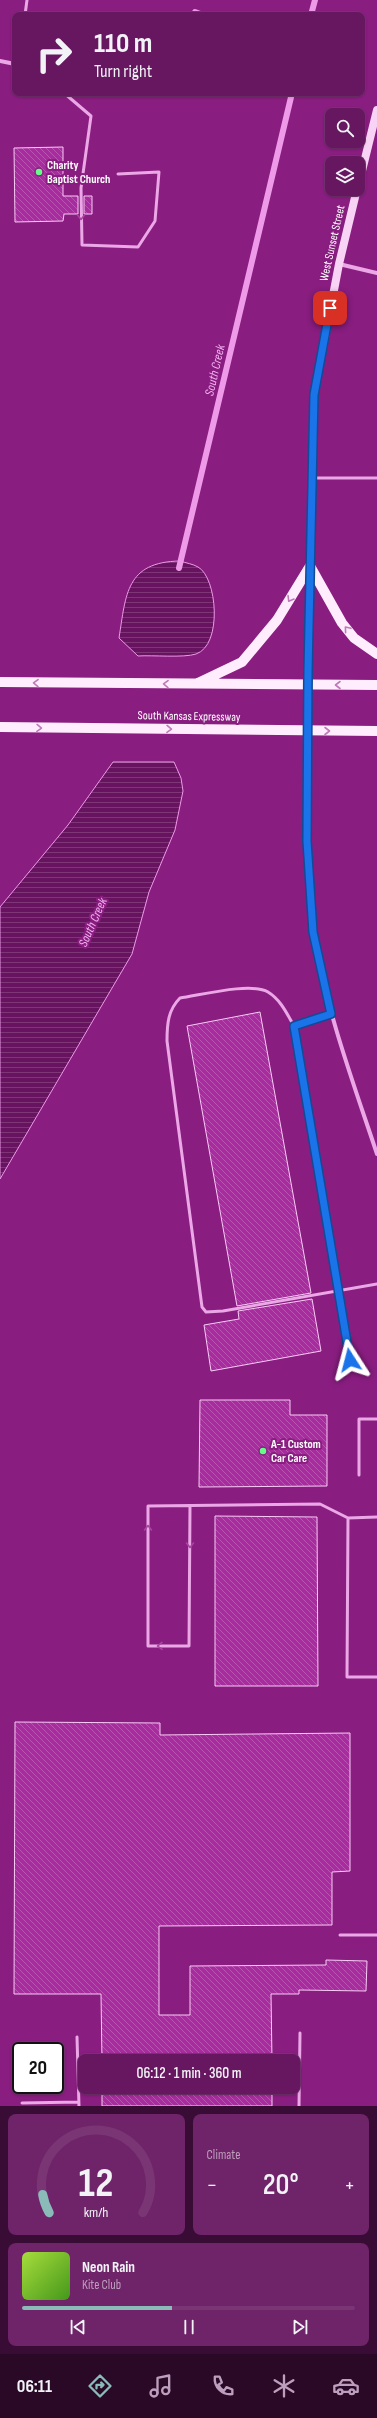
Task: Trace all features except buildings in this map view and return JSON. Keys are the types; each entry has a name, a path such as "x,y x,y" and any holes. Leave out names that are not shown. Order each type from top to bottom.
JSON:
{"main road":[{"name":"West Sunset Street","path":"365,159 377,110"},
{"name":"West Sunset Street","path":"307,731 314,395 339,264 356,196"},
{"path":"194,684 242,662 277,620 310,566 342,623 354,638 377,654"},
{"path":"0,682 377,685"},
{"name":"South Kansas Expressway","path":"0,727 377,731"}],"street":[{"path":"0,61 12,63"},
{"path":"339,264 377,273"},
{"name":"West Sunset Street","path":"307,731 307,841 313,932 331,1014 377,1154"}],"lane":[{"path":"25,12 27,0"},
{"path":"68,96 91,116 81,188 82,245 138,247 155,221 159,172 118,174"},
{"path":"312,478 377,478"},
{"path":"350,1360 339,1291 294,1026 280,1002 268,992 254,988 180,998 173,1005 167,1021 167,1041 202,1307 206,1312 223,1311 339,1291 377,1284"},
{"path":"294,1026 331,1014"},
{"path":"358,1475 359,1419 377,1419"},
{"path":"190,1506 189,1646 148,1646 148,1506 320,1504 348,1518 377,1517"},
{"path":"348,1518 347,1678 377,1677"},
{"path":"340,1935 377,1935"},
{"path":"299,2106 300,2033"},
{"path":"22,2103 79,2104 77,2037"}],"water":[{"path":"180,561 198,567 204,573 210,584 213,597 214,625 210,638 205,648 196,654 184,656 138,656 119,638 127,595 132,583 139,574 149,567 162,563"},
{"path":"113,762 174,762 181,778 183,791 175,830 149,892 132,954 0,1179 0,907 68,825"}],"waterway":[{"name":"South Creek","path":"312,12 315,0"},
{"name":"South Creek","path":"179,568 291,96"}],"place":[{"name":"Charity Baptist Church","path":"39,172"},
{"name":"A-1 Custom Car Care","path":"263,1451"}],"route":[{"path":"330,308 314,395 307,731 307,841 313,932 320,973 331,1014 305,1024 294,1026 350,1360"}]}
